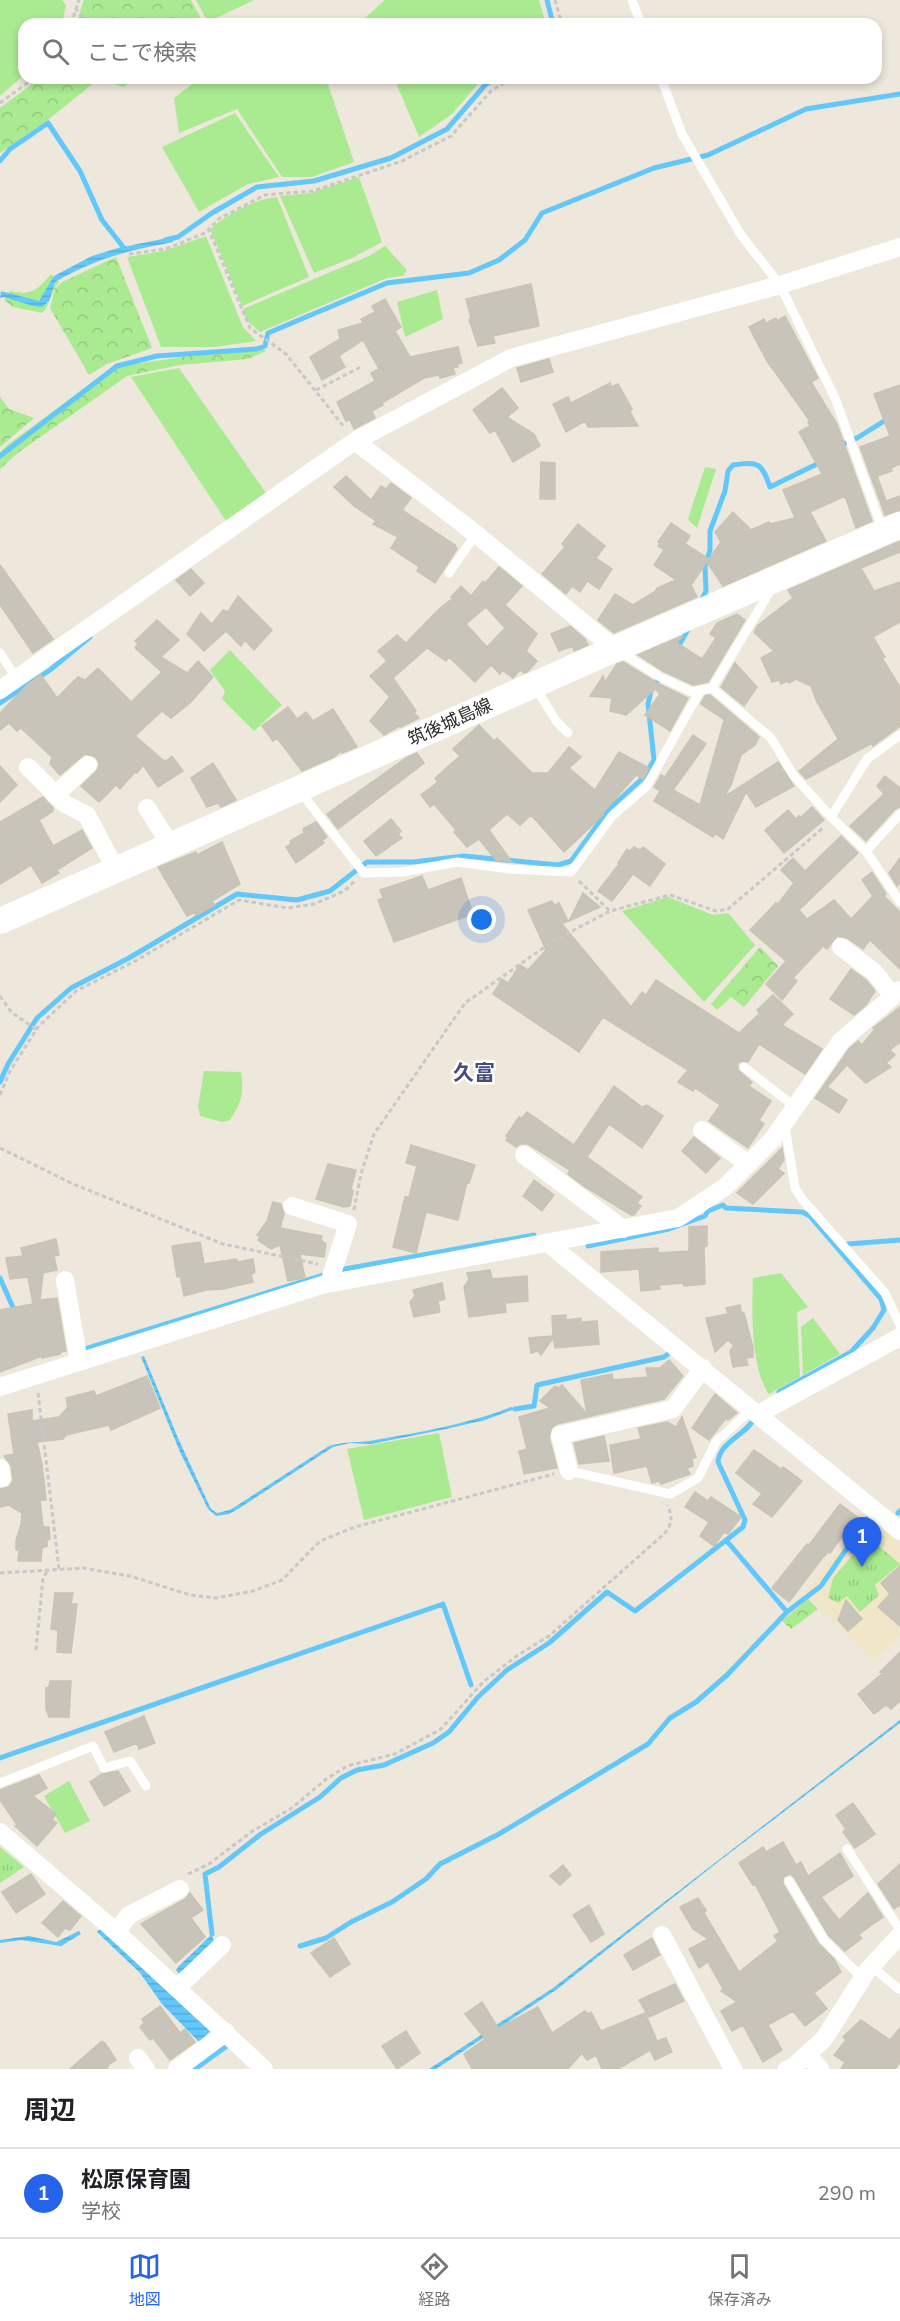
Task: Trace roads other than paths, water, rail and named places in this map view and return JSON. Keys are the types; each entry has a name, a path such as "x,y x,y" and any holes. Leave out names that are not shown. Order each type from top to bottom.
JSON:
{"street":[{"path":"0,690 355,441 512,358 780,285 900,247"},
{"path":"355,441 476,534 615,649"},
{"name":"筑後城島線","path":"0,921 891,528"},
{"path":"55,795 88,765"},
{"path":"28,766 64,804 87,815 116,870"},
{"path":"147,808 171,846"},
{"path":"0,1387 332,1276 549,1244 678,1218 725,1187 773,1139 841,1041 896,993 874,972 841,947"},
{"path":"702,1130 748,1164"},
{"path":"524,1155 623,1229"},
{"path":"292,1206 348,1224 332,1276"},
{"path":"549,1244 900,1531"},
{"path":"65,1280 79,1362"},
{"path":"755,1411 900,1334"},
{"path":"569,1471 560,1435 673,1409 703,1368"},
{"path":"0,1832 117,1932 264,2069"},
{"path":"117,1932 129,1915 180,1883"},
{"path":"662,1935 733,2069"},
{"path":"787,2069 792,2069 824,2039 867,1972 900,1935"},
{"path":"177,1988 222,1945"},
{"path":"177,2069 226,2032"},
{"path":"807,2054 820,2069"}],"lane":[{"path":"632,0 639,18"},
{"path":"663,84 682,134 741,235 780,285 835,398 891,528"},
{"path":"449,573 476,534"},
{"path":"615,649 660,677 692,692 712,688 778,578"},
{"path":"0,653 17,679"},
{"path":"534,685 556,720 568,733"},
{"path":"712,688 771,738 794,776 832,818 866,850 900,902"},
{"path":"298,790 364,873 403,872 457,862 509,869 570,872 612,816 646,787 700,691"},
{"path":"832,818 867,759 900,735"},
{"path":"866,850 900,814"},
{"path":"744,1067 795,1107"},
{"path":"784,1123 795,1188 802,1199 885,1293 900,1334"},
{"path":"569,1471 670,1494 698,1478 716,1442 755,1411"},
{"path":"0,1783 93,1746 105,1768 130,1761 146,1786"},
{"path":"847,1849 900,1930"},
{"path":"789,1881 824,1940 867,1972 900,1990"}],"water":[{"path":"172,237 173,242 112,256 55,282 49,301 42,307 4,297 0,298 1,291 39,301 54,276 92,256"},
{"path":"144,1356 211,1509 217,1513 230,1510 329,1446 427,1431 511,1407 515,1409 485,1420 446,1429 371,1444 350,1443 333,1447 238,1509 229,1514 216,1516 208,1509 180,1452 141,1357"},
{"path":"900,1720 900,1723 556,1990 436,2069 429,2069 553,1988"},
{"path":"101,1928 158,1983 170,1988 211,2031 199,2042 162,2004 140,1973 97,1932"},
{"path":"79,1931 81,1934 61,1946 21,1940 0,1943 0,1940 29,1936 56,1942"},
{"path":"212,1934 214,1942 179,1974 176,1970 179,1966"}],"waterway":[{"path":"547,0 552,18"},
{"path":"165,240 178,237 212,213 257,187 314,181 391,158 447,129 486,84"},
{"path":"0,456 117,366 157,356 257,349 265,346 268,333 387,283 469,273 499,260 525,240 542,213 654,168 708,155 806,109 900,94"},
{"path":"0,161 10,149 48,123 80,171 102,220 124,248"},
{"path":"839,446 857,438 900,411"},
{"path":"701,601 706,591 705,566 710,550 710,531 725,491 728,471 733,465 748,463 758,466 770,487 821,462"},
{"path":"677,649 690,626"},
{"path":"0,703 50,670 90,637"},
{"path":"0,1082 8,1064 37,1018 71,988 129,958 237,894 297,900 330,891 367,862 413,862 464,856 558,865 571,861 609,809 643,778 654,760 648,704 651,691 661,675"},
{"path":"588,1246 669,1229 705,1216 708,1211 723,1205 726,1208 802,1212 810,1216 881,1299 884,1310 873,1328 851,1352 779,1392"},
{"path":"339,1270 534,1235"},
{"path":"848,1244 900,1240"},
{"path":"85,1349 327,1274"},
{"path":"0,1278 15,1312"},
{"path":"515,1409 534,1406 537,1385 664,1357 668,1354"},
{"path":"212,1934 205,1874 219,1867 261,1834 320,1797 341,1778 357,1770 384,1765 433,1743 449,1732 478,1697 507,1670 549,1643 607,1592 635,1611 743,1527 745,1520 718,1462 728,1443 746,1429 755,1417"},
{"path":"300,1946 326,1938 351,1922 392,1902 426,1879 440,1864 499,1834 648,1744 670,1718 696,1702 727,1675 787,1612 821,1586 867,1519"},
{"path":"726,1540 787,1612"},
{"path":"0,1758 443,1604 471,1685"},
{"path":"195,2069 227,2046"}],"place":[{"name":"松原保育園","path":"862,1567"}],"district":[{"name":"久富","path":"474,1073"}]}
